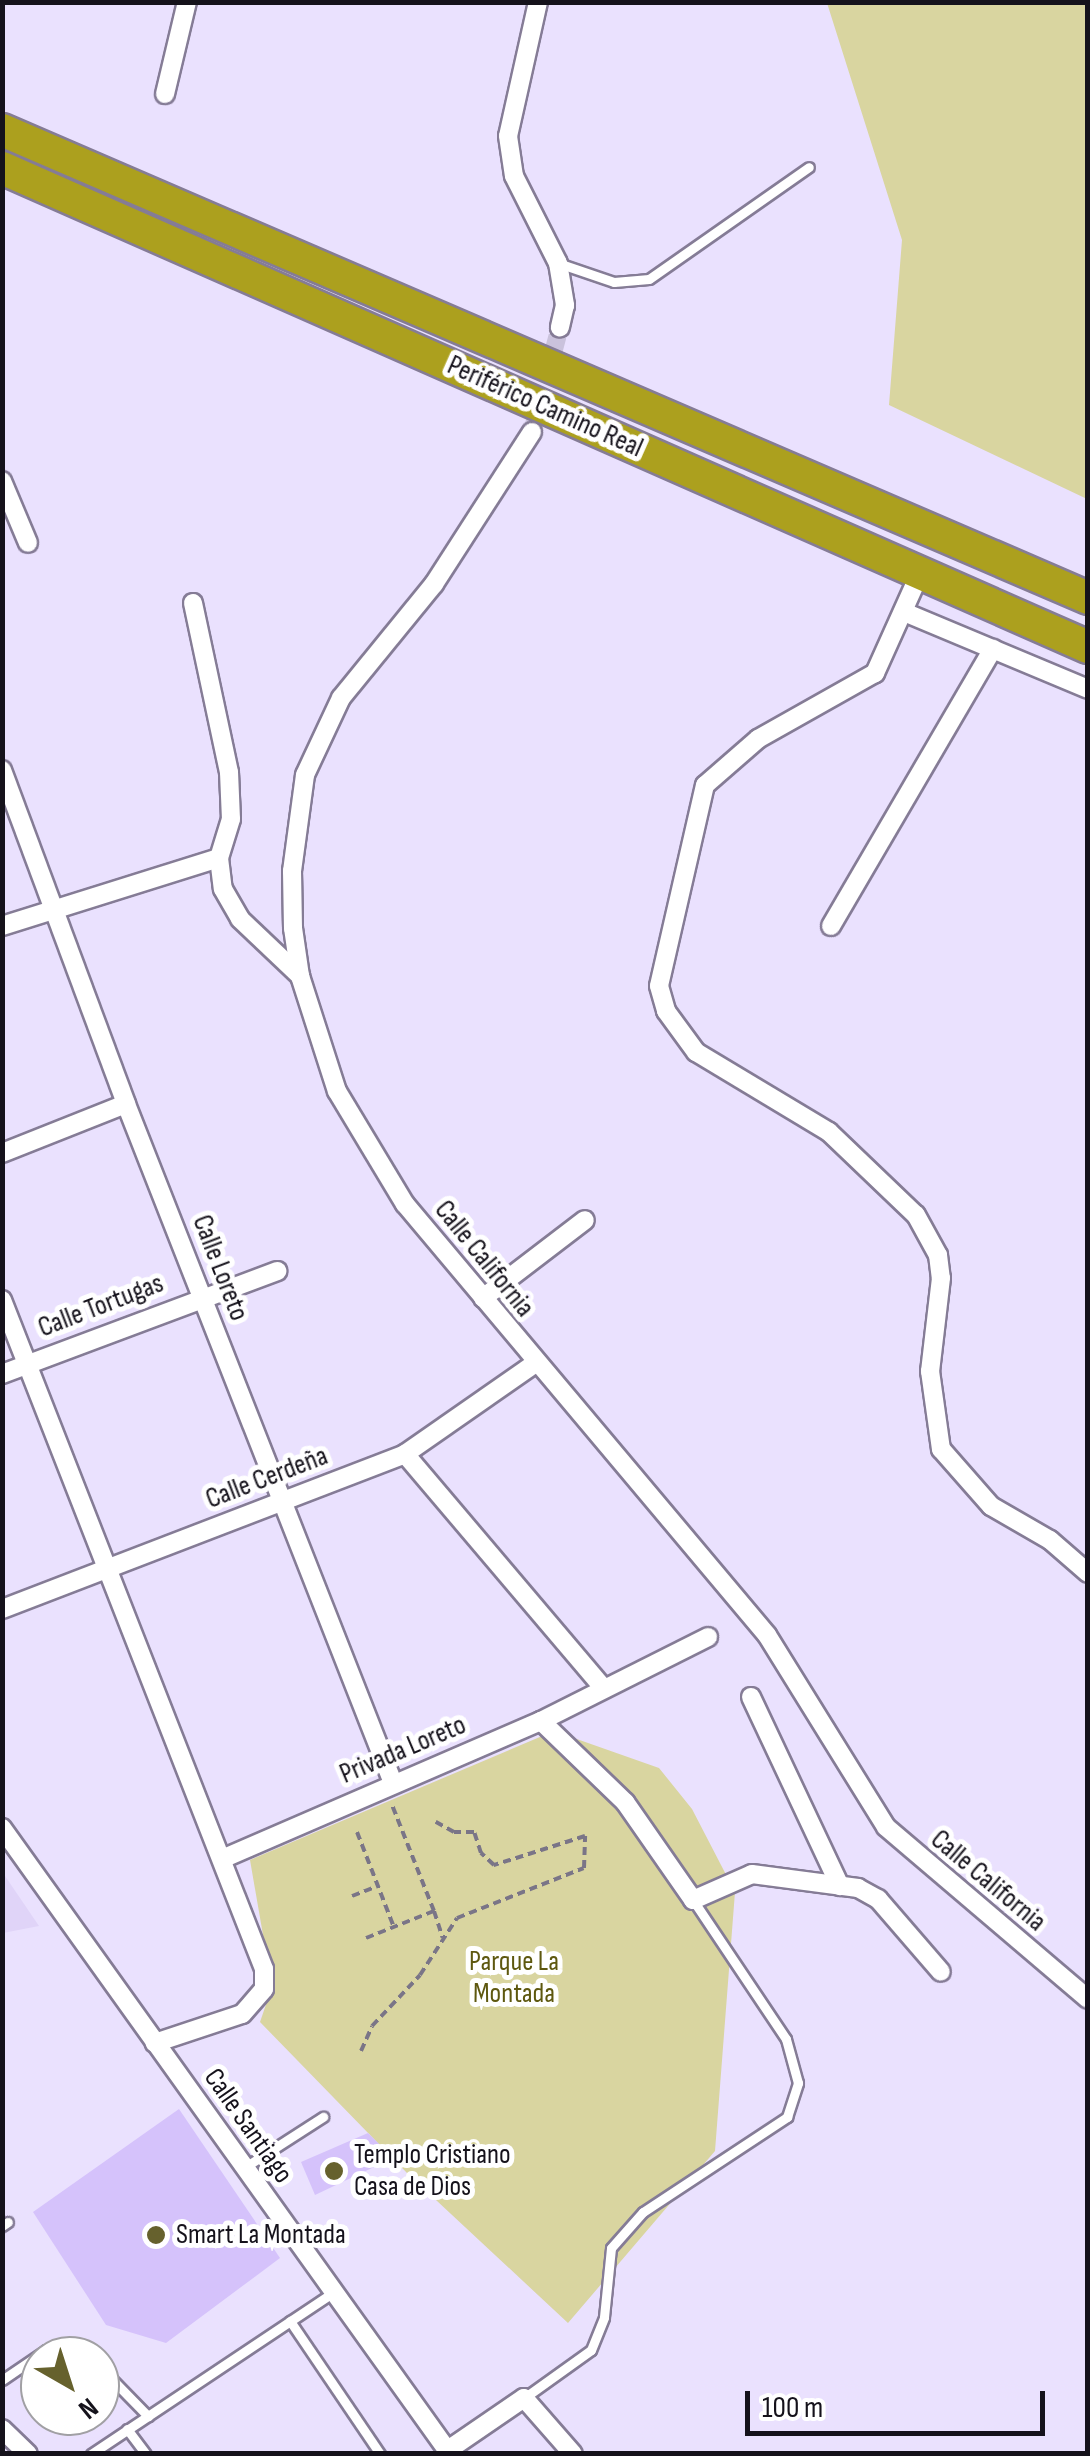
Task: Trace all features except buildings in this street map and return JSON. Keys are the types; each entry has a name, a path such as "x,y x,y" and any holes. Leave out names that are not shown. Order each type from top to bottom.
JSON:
{"highway":[{"name":"Periférico Camino Real","path":"2,130 1088,598"},
{"name":"Periférico Camino Real","path":"2,168 1088,648"}],"street":[{"path":"165,94 187,2"},
{"path":"538,2 508,136 514,176 558,263 564,305 560,327"},
{"name":"Calle California","path":"532,432 434,584 322,728 302,790 292,871 300,976 338,1091 405,1204 534,1364 766,1634 902,1846 1088,1999"},
{"path":"2,480 28,543"},
{"path":"920,573 876,672 758,739 704,785 659,986 666,1011 696,1052 829,1132 916,1215 934,1246 941,1278 930,1371 940,1449 991,1506 1050,1540 1088,1573"},
{"path":"193,603 232,796 219,858 223,889 240,920 300,976"},
{"path":"904,612 1088,689"},
{"path":"831,926 993,650"},
{"name":"Calle Loreto","path":"2,770 126,1104 389,1785"},
{"path":"2,926 219,858"},
{"path":"2,1153 126,1104"},
{"path":"483,1298 585,1220"},
{"name":"Calle Tortugas","path":"2,1374 276,1271"},
{"path":"2,1300 264,1969 264,1989 242,2014 155,2043"},
{"name":"Calle Cerdeña","path":"2,1609 406,1454 534,1364"},
{"path":"406,1454 602,1685"},
{"name":"Privada Loreto","path":"222,1858 540,1721 602,1685 708,1637"},
{"path":"751,1697 840,1886"},
{"path":"540,1721 625,1802 693,1900 752,1874 840,1886 878,1900 941,1972"},
{"name":"Calle Santiago","path":"2,1828 332,2293 450,2452"},
{"path":"450,2452 524,2398 573,2454"},
{"path":"2,2429 28,2454"}],"lane":[{"path":"558,263 614,282 649,279 809,167"},
{"path":"524,2398 591,2350 604,2317 611,2248 643,2212 787,2116 798,2083 786,2039 693,1900"},
{"path":"244,2168 322,2117"},
{"path":"91,2454 332,2293"},
{"path":"290,2321 380,2454"},
{"path":"120,2388 148,2416"},
{"path":"128,2429 146,2454"}],"path":[{"path":"389,1785 444,1938"},
{"path":"361,2051 372,2026 420,1975 457,1918 490,1901 584,1868 585,1836 494,1865 480,1853 474,1832 454,1832 436,1822"},
{"path":"357,1832 394,1927"},
{"path":"352,1896 378,1886"},
{"path":"366,1938 434,1911"}],"shaded area":[{"path":"3,1873 39,1926 3,1933"}],"green space":[{"path":"827,3 1087,3 1087,499 889,405 902,240"},
{"name":"Parque La Montada","path":"554,1731 659,1768 692,1809 735,1892 715,2151 568,2323 407,2173 260,2022 272,1987 250,1860"}],"tunnel":[{"path":"532,432 560,327"}],"place":[{"name":"Templo Cristiano Casa de Dios","path":"334,2171"},
{"name":"Smart La Montada","path":"156,2235"}]}
